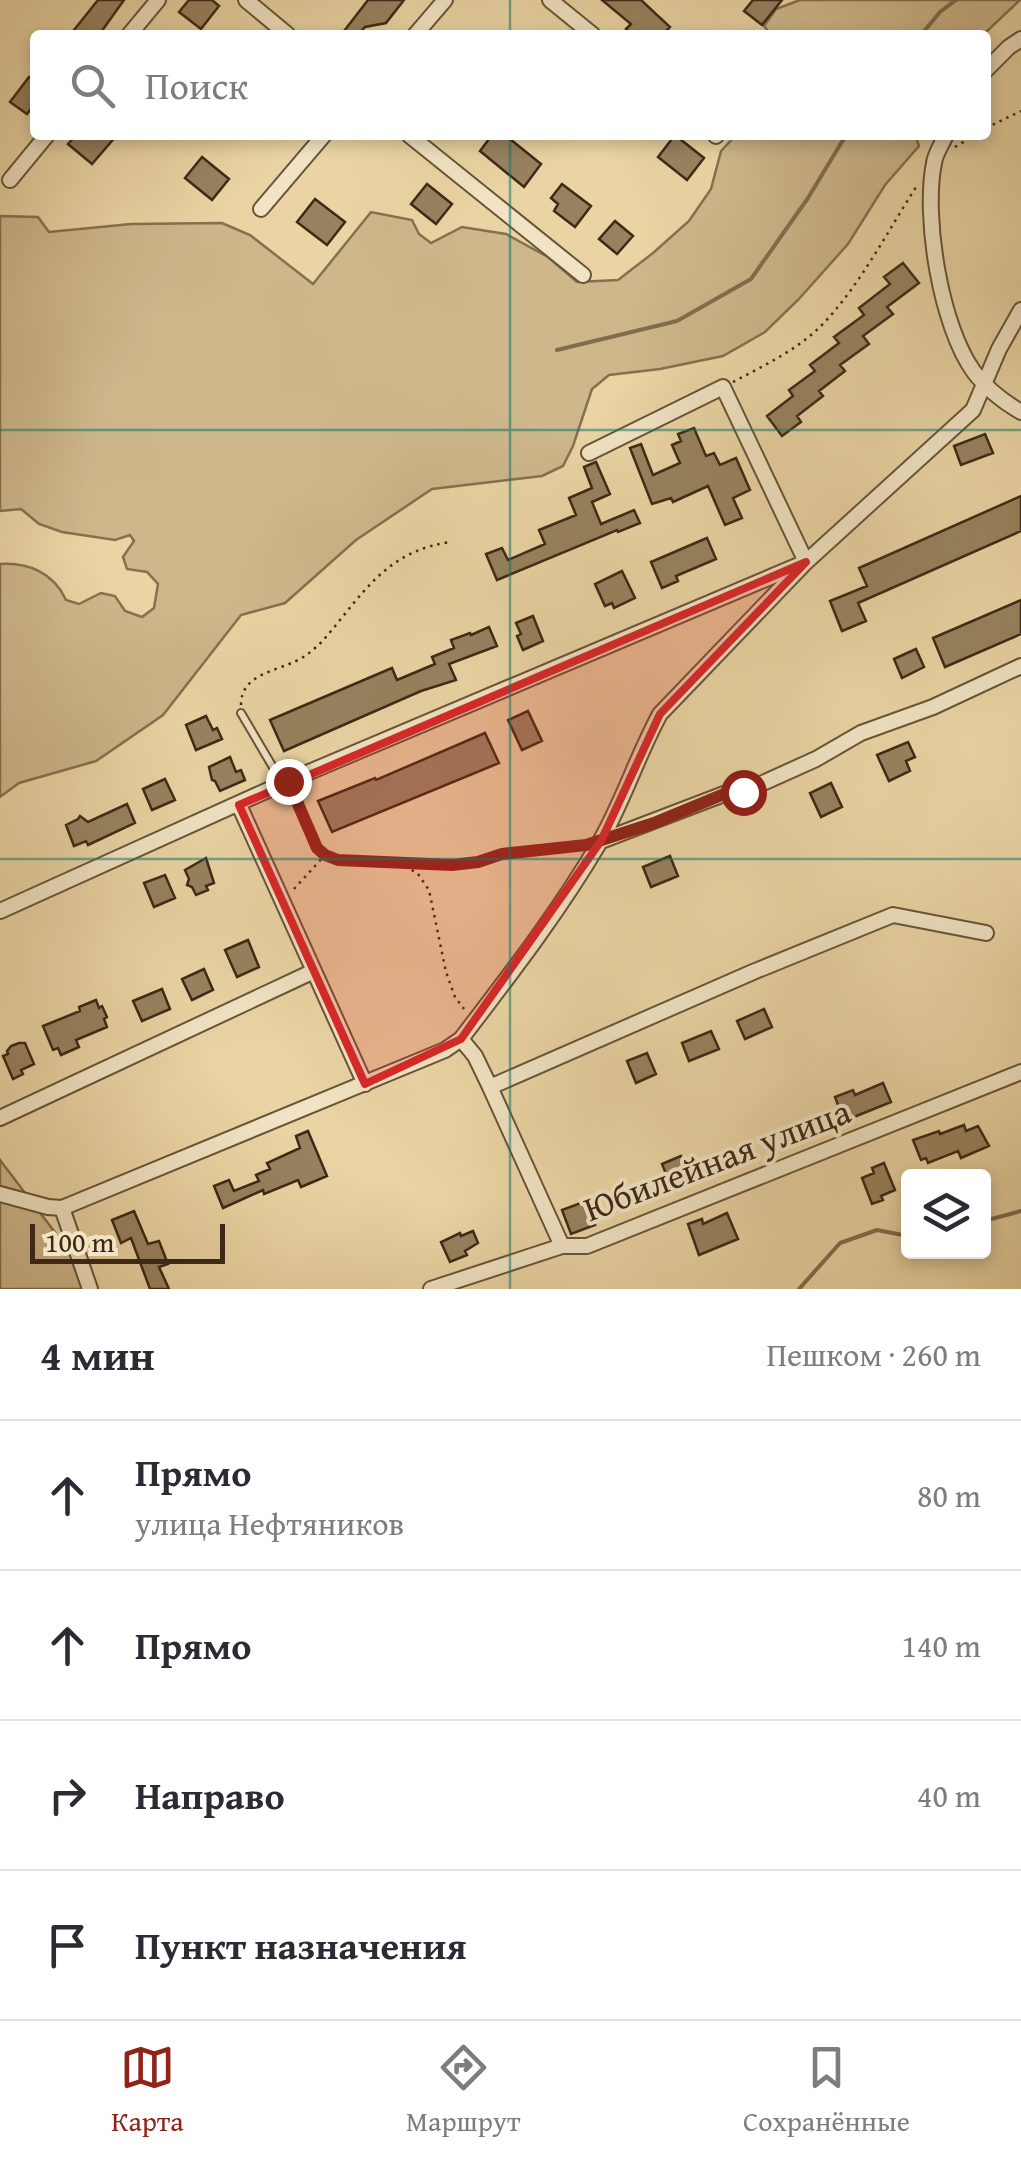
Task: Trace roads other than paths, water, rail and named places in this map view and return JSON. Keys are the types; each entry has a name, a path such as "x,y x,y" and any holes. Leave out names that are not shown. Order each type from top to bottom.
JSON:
{"street":[{"path":"133,30 158,0"},
{"path":"246,0 282,30"},
{"path":"418,30 445,0"},
{"path":"550,0 587,30"},
{"path":"991,65 1021,39"},
{"path":"10,180 43,140"},
{"path":"260,210 320,140"},
{"path":"415,140 583,275"},
{"path":"944,140 934,161 931,216 948,316 973,370 985,385 1021,412"},
{"path":"0,1194 62,1208 365,1084 445,1050 461,1039 564,900 601,841 660,714 806,562 973,410 999,348 1021,310"},
{"path":"589,453 723,387 806,562"},
{"path":"0,911 288,781 806,562"},
{"path":"601,841 724,794 743,792 816,759 861,733 933,708 1021,666"},
{"path":"239,805 365,1084"},
{"path":"490,1087 892,915 986,933"},
{"path":"0,1118 314,971"},
{"path":"461,1039 475,1056 562,1246"},
{"name":"Юбилейная улица","path":"431,1289 562,1246 587,1246 1021,1072"},
{"path":"62,1208 90,1289"}],"lane":[{"path":"241,713 274,770 288,781"}],"waterway":[{"path":"925,30 956,0"},
{"path":"557,350 677,321 751,279 843,140"},
{"path":"991,1219 1021,1211"},
{"path":"799,1289 840,1243 877,1230 901,1235"}]}
